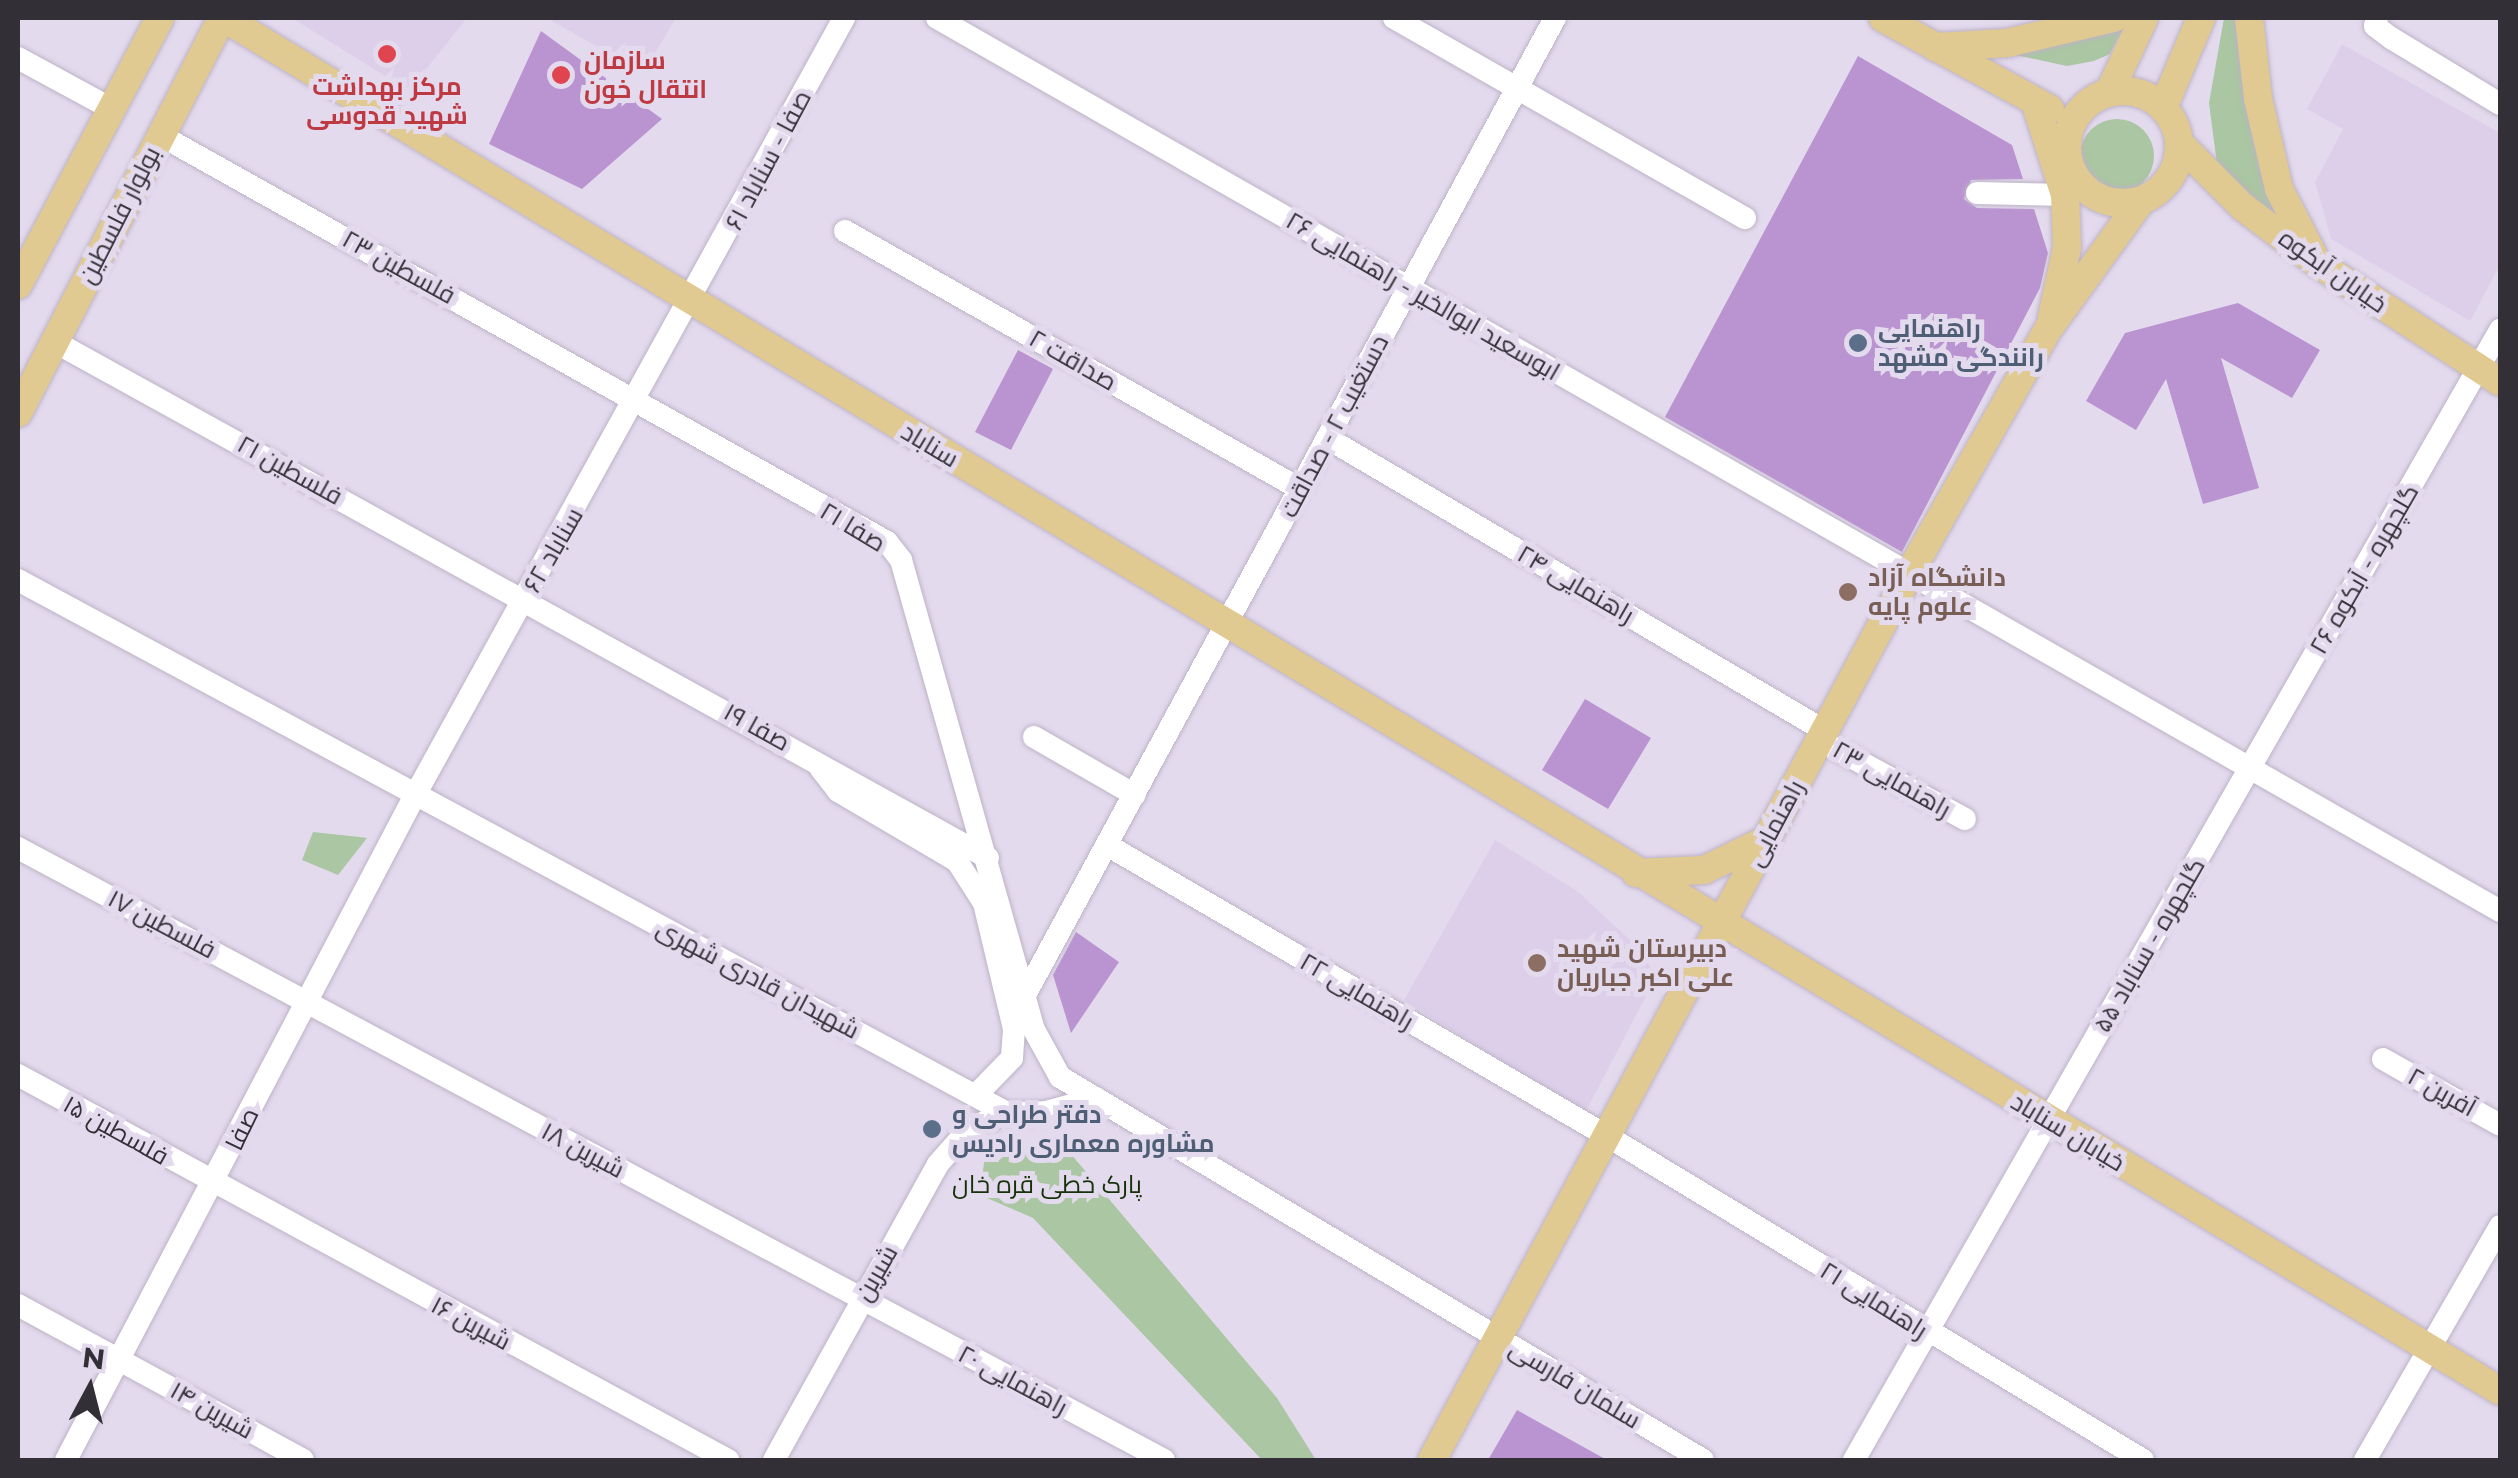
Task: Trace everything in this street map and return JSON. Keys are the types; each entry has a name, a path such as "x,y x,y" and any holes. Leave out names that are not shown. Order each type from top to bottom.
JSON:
{"main road":[{"path":"18,284 160,18"},
{"name":"بولوار فلسطین","path":"18,413 223,18"},
{"name":"سناباد","path":"223,18 1230,624 1634,873"},
{"path":"1883,18 2036,105 2075,117"},
{"path":"1934,46 2007,44 2114,18"},
{"path":"2108,92 2138,93 2164,108 2179,143 2170,179 2141,200 2106,201 2078,182 2066,150 2075,117 2108,92 2144,18"},
{"path":"2164,108 2201,18"},
{"path":"2250,18 2258,98 2278,189 2317,263"},
{"path":"2036,105 2065,196 2068,248 2049,328"},
{"name":"خیابان آبکوه","path":"2179,143 2243,207 2317,263 2489,375"},
{"name":"راهنمایی","path":"1432,1460 1909,574 2049,328 2141,200"},
{"path":"1634,873 1704,870 1766,840"},
{"name":"خیابان سناباد","path":"1634,873 2500,1391"}],"street":[{"name":"صفا - سناباد ۶۱","path":"691,302 844,18"},
{"name":"ابوسعید ابوالخیر - راهنمایی ۲۶","path":"937,18 2500,912"},
{"path":"1394,18 1745,218"},
{"name":"دستغیب ۲ - صداقت","path":"1230,624 1554,18"},
{"path":"2376,22 2500,104"},
{"path":"18,58 112,109"},
{"name":"فلسطین ۲۳","path":"160,135 639,399"},
{"path":"1976,193 2065,196"},
{"name":"صداقت ۲","path":"846,231 1300,490"},
{"name":"سناباد ۶۲","path":"414,797 691,302"},
{"name":"گلچهره - آبکوه ۲۶","path":"2250,768 2489,375 2500,330"},
{"name":"فلسطین ۲۱","path":"55,342 526,598"},
{"name":"صفا ۲۱","path":"639,399 886,542 902,560 1033,1028 1060,1077 1096,1098"},
{"name":"راهنمایی ۲۴","path":"1327,438 1822,735"},
{"name":"شهیدان قادری شهری","path":"18,580 414,797 1007,1113"},
{"name":"صفا ۱۹","path":"526,598 988,858"},
{"path":"1025,994 1230,624"},
{"name":"راهنمایی ۲۳","path":"1822,735 1965,819"},
{"path":"1034,737 1135,795"},
{"path":"812,758 838,791 957,860 984,904 1014,1030 1012,1058 976,1095"},
{"name":"گلچهره - سناباد ۵۵","path":"1854,1460 2250,768"},
{"name":"صفا","path":"66,1460 414,797"},
{"name":"راهنمایی ۲۲","path":"1107,845 1607,1136"},
{"name":"فلسطین ۱۷","path":"18,848 306,1000"},
{"name":"شیرین ۱۸","path":"306,1000 861,1299"},
{"name":"آفرین ۲","path":"2383,1059 2500,1125"},
{"name":"فلسطین ۱۵","path":"18,1075 214,1184"},
{"path":"1007,1113 1046,1112 1096,1098 1498,1338"},
{"name":"شیرین","path":"774,1460 938,1164 970,1128 1007,1113"},
{"name":"راهنمایی ۲۱","path":"1607,1136 1927,1333 2143,1460"},
{"name":"شیرین ۱۶","path":"214,1184 728,1460"},
{"path":"2366,1460 2500,1226"},
{"name":"راهنمایی ۲۰","path":"861,1299 1164,1460"},
{"name":"شیرین ۱۴","path":"18,1305 304,1460"},
{"name":"سلمان فارسی","path":"1498,1338 1703,1460"}],"shaded area":[{"name":"مرکز بهداشت شهید قدوسی","path":"292,18 467,18 409,91"},
{"path":"547,18 676,18 643,73"},
{"path":"2342,44 2500,133 2500,265 2470,321 2331,239 2315,182 2343,129 2307,109"},
{"name":"دبیرستان شهید علی اکبر جباریان","path":"1495,840 1577,891 1640,949 1656,977 1585,1113 1404,1000"}],"green space":[{"path":"2224,18 2237,18 2248,105 2277,226 2218,172 2209,103"},
{"path":"2126,22 2110,54 2094,61 2067,66 2001,52"},
{"path":"2117,119 2143,130 2154,156 2143,182 2117,193 2091,182 2080,156 2091,130"},
{"path":"313,832 367,838 338,875 302,860"},
{"name":"پارک خطی قره خان","path":"986,1147 1065,1147 1277,1398 1316,1460 1262,1460 1033,1218 980,1195"}],"building":[{"name":"سازمان انتقال خون","path":"541,31 662,119 582,189 489,144"},
{"name":"راهنمایی رانندگی مشهد","path":"1858,56 2012,145 2023,179 1971,180 1964,199 1977,208 2034,209 2048,253 2040,288 1902,552 1665,417"},
{"path":"2238,303 2320,350 2292,398 2221,358 2259,488 2203,504 2166,379 2136,430 2086,401 2125,333"},
{"path":"1018,350 1053,369 1011,450 975,432"},
{"path":"1585,699 1651,738 1608,809 1542,770"},
{"path":"1076,932 1119,962 1071,1033 1053,975"},
{"path":"1517,1410 1607,1460 1488,1460"}],"place":[{"name":"مرکز بهداشت شهید قدوسی","path":"387,54"},
{"name":"سازمان انتقال خون","path":"561,75"},
{"name":"راهنمایی رانندگی مشهد","path":"1858,343"},
{"name":"دانشگاه آزاد علوم پایه","path":"1848,592"},
{"name":"دبیرستان شهید علی اکبر جباریان","path":"1537,963"},
{"name":"دفتر طراحی و مشاوره معماری رادیس","path":"932,1129"}]}
